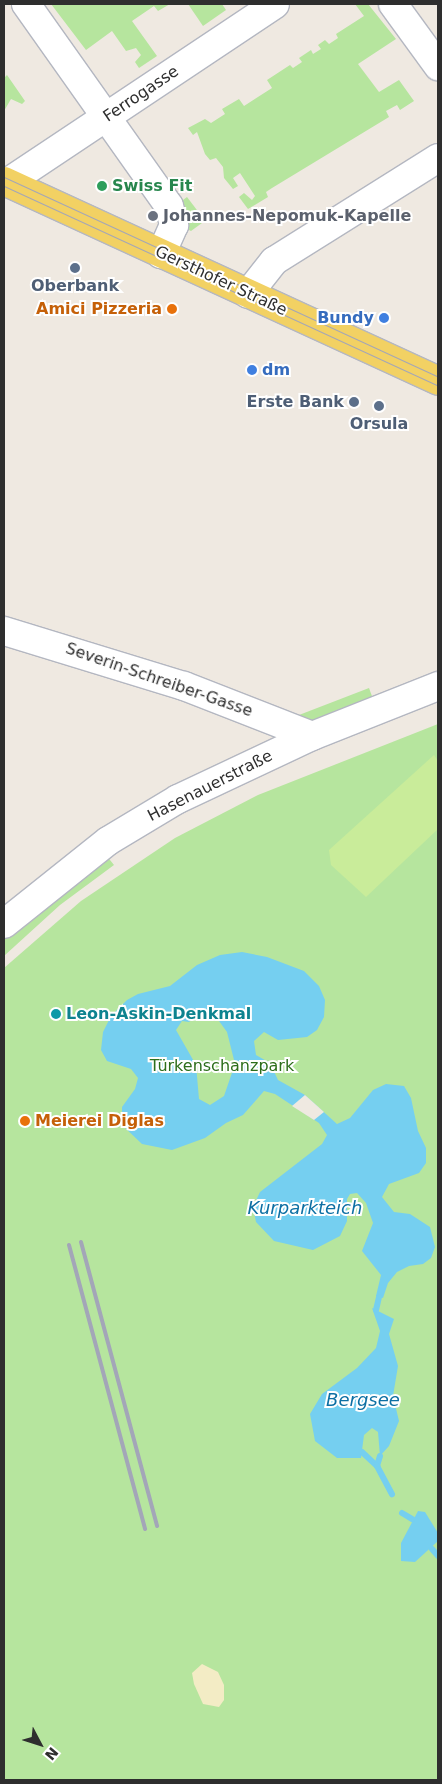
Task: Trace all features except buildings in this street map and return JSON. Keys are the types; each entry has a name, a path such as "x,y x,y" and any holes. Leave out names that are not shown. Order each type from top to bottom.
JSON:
{"main road":[{"name":"Gersthofer Straße","path":"5,182 438,381"}],"street":[{"path":"26,4 174,215 171,236 161,254"},
{"name":"Ferrogasse","path":"5,182 107,117 275,4"},
{"path":"393,4 438,66"},
{"path":"248,294 274,261 438,158"},
{"name":"Severin-Schreiber-Gasse","path":"4,631 184,686 312,736"},
{"name":"Hasenauerstraße","path":"4,924 108,841 196,790 312,736 438,686"}],"green space":[{"path":"51,4 170,4 158,11 154,6 132,21 157,56 139,68 135,62 141,55 136,48 126,51 112,31 86,50"},
{"path":"188,4 222,4 226,10 203,26"},
{"path":"355,4 368,4 396,39 358,64 379,92 399,80 414,101 400,110 397,105 386,111 389,117 272,188 266,192 268,197 248,209 239,197 244,193 252,200 255,196 240,173 233,178 238,186 233,189 224,178 223,167 216,158 210,160 205,154 197,132 193,135 188,128 205,119 211,123 225,114 222,109 239,99 244,106 272,88 267,80 290,65 293,68 302,62 299,58 311,50 313,54 321,49 318,45 325,40 329,44 338,38 336,34 364,16"},
{"path":"7,75 25,101 22,104 11,99 4,111 4,78"},
{"path":"187,197 203,218 202,223 191,231 183,227 179,203"},
{"path":"369,688 373,699 315,721 299,715"},
{"name":"Türkenschanzpark","path":"438,724 438,1780 4,1780 4,968 81,901 175,838 258,795"},
{"path":"434,755 438,761 438,829 366,897 331,865 329,850"},
{"path":"106,855 114,865 60,905 4,956 4,937"}],"sand":[{"path":"202,1664 218,1672 224,1685 224,1700 219,1707 203,1704 194,1684 192,1673"}],"water":[{"name":"Kurparkteich","path":"242,952 267,957 304,971 319,986 325,1000 324,1017 317,1030 307,1037 278,1040 264,1032 254,1041 256,1055 270,1063 278,1080 305,1095 337,1124 350,1118 373,1090 386,1084 404,1086 411,1098 418,1131 426,1148 426,1163 419,1173 389,1184 382,1197 394,1212 410,1214 430,1227 435,1247 431,1258 423,1264 409,1266 397,1272 388,1283 383,1298 376,1296 381,1275 362,1251 373,1223 366,1203 357,1193 350,1194 347,1199 347,1221 340,1236 313,1250 274,1241 256,1222 253,1207 260,1192 322,1144 327,1135 319,1123 275,1094 264,1091 243,1115 226,1123 205,1138 172,1150 142,1144 122,1125 122,1107 135,1089 138,1078 131,1069 107,1061 101,1050 103,1032 111,1016 127,1000 138,994 170,986 197,965 220,955","holes":["202,1010 219,1021 227,1032 235,1064 224,1096 210,1105 199,1099 196,1065 176,1030 182,1021 189,1022"]},
{"name":"Bergsee","path":"372,1308 394,1319 389,1334 398,1366 393,1396 399,1421 389,1446 380,1456 378,1432 372,1428 364,1435 361,1458 337,1458 315,1441 310,1414 322,1394 357,1368 376,1348 380,1331"},
{"path":"418,1511 425,1512 438,1533 438,1541 415,1562 401,1561 401,1543"}],"pier":[{"path":"305,1095 324,1112 314,1120 292,1106"}],"waterway":[{"path":"376,1310 379,1297"},
{"path":"362,1452 377,1466"},
{"path":"380,1456 377,1466 392,1494"},
{"path":"402,1513 412,1519"},
{"path":"432,1549 438,1556"}],"tram line":[{"path":"4,177 438,377"},
{"path":"4,186 438,386"}],"railway":[{"path":"81,1242 157,1526"},
{"path":"69,1245 145,1529"}],"place":[{"name":"Swiss Fit","path":"102,186"},
{"name":"Johannes-Nepomuk-Kapelle","path":"153,216"},
{"name":"Oberbank","path":"75,268"},
{"name":"Amici Pizzeria","path":"172,309"},
{"name":"Bundy","path":"384,318"},
{"name":"dm","path":"252,370"},
{"name":"Erste Bank","path":"354,402"},
{"name":"Orsula","path":"379,406"},
{"name":"Leon-Askin-Denkmal","path":"56,1014"},
{"name":"Meierei Diglas","path":"25,1121"}]}
